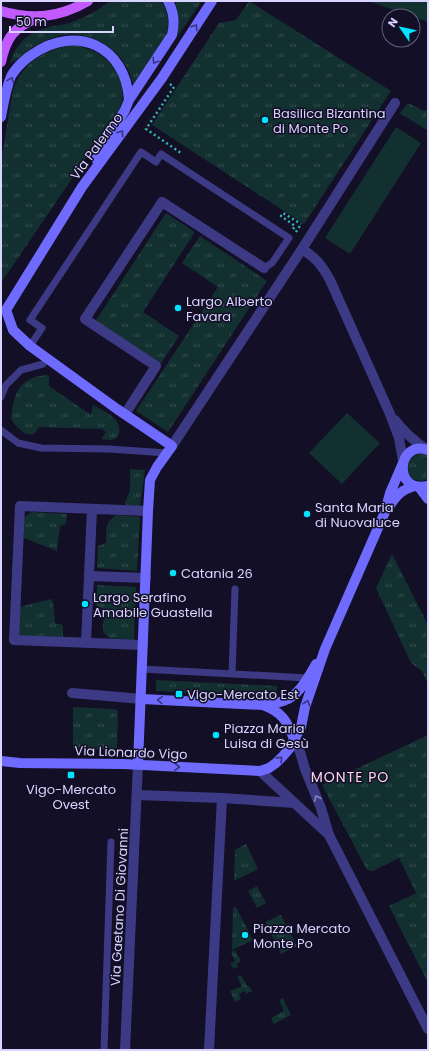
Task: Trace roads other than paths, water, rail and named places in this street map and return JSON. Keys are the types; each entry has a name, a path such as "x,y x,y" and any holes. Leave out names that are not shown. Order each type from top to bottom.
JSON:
{"main road":[{"path":"1,11 28,17 42,16 67,11 88,1"},
{"path":"1,62 8,39 18,28 42,16"}],"street":[{"path":"82,188 106,139 125,110 129,100 172,35 174,15 168,1"},
{"name":"Via Palermo","path":"3,314 82,188 162,78 212,1"},
{"path":"1,117 12,74 29,56 40,49 63,41 75,40 86,42 99,47 111,56 119,65 124,74 129,100"},
{"path":"138,764 142,699 150,480 157,467 302,249 395,103"},
{"path":"125,414 156,366 85,320 162,202 264,268"},
{"path":"302,249 313,256 321,265 330,280 390,414 399,438 403,462 403,474 410,484 421,486"},
{"path":"3,314 13,330 30,346 125,414 170,449"},
{"path":"390,414 412,439 427,450"},
{"path":"329,835 260,772 269,768 283,756 301,727 305,707 325,649 385,512 390,493 403,462 410,452 420,449 427,450"},
{"path":"421,486 428,499"},
{"path":"385,512 398,494 407,488 421,486"},
{"path":"143,645 14,640 20,506 148,511"},
{"path":"86,643 92,509"},
{"path":"89,576 146,578"},
{"path":"72,693 142,699 263,705 288,699 299,690 325,649"},
{"path":"263,705 272,709 286,722 300,752 305,769 321,808 329,835 428,1029"},
{"name":"Via Lionardo Vigo","path":"1,761 20,763 138,764 260,772"},
{"name":"Via Gaetano Di Giovanni","path":"125,1050 138,764"},
{"path":"137,795 222,798 294,803"},
{"path":"209,1050 222,798"}],"lane":[{"path":"30,346 42,328 30,320 141,152 156,162 161,154 289,238 272,263 264,268"},
{"path":"1,397 6,385 21,370 43,364"},
{"path":"1,430 18,443 41,448 170,449"},
{"path":"232,674 235,589"},
{"path":"142,669 307,678"},
{"path":"104,1050 111,842"}],"place":[{"name":"Basilica Bizantina di Monte Po","path":"265,120"},
{"name":"Largo Alberto Favara","path":"178,308"},
{"name":"Santa Maria di Nuovaluce","path":"307,514"},
{"name":"Catania 26","path":"173,573"},
{"name":"Largo Serafino Amabile Guastella","path":"85,604"},
{"name":"Vigo-Mercato Est","path":"179,694"},
{"name":"Piazza Maria Luisa di Gesù","path":"216,735"},
{"name":"Vigo-Mercato Ovest","path":"71,775"},
{"name":"Piazza Mercato Monte Po","path":"245,935"}],"district":[{"name":"MONTE PO","path":"350,777"}]}
